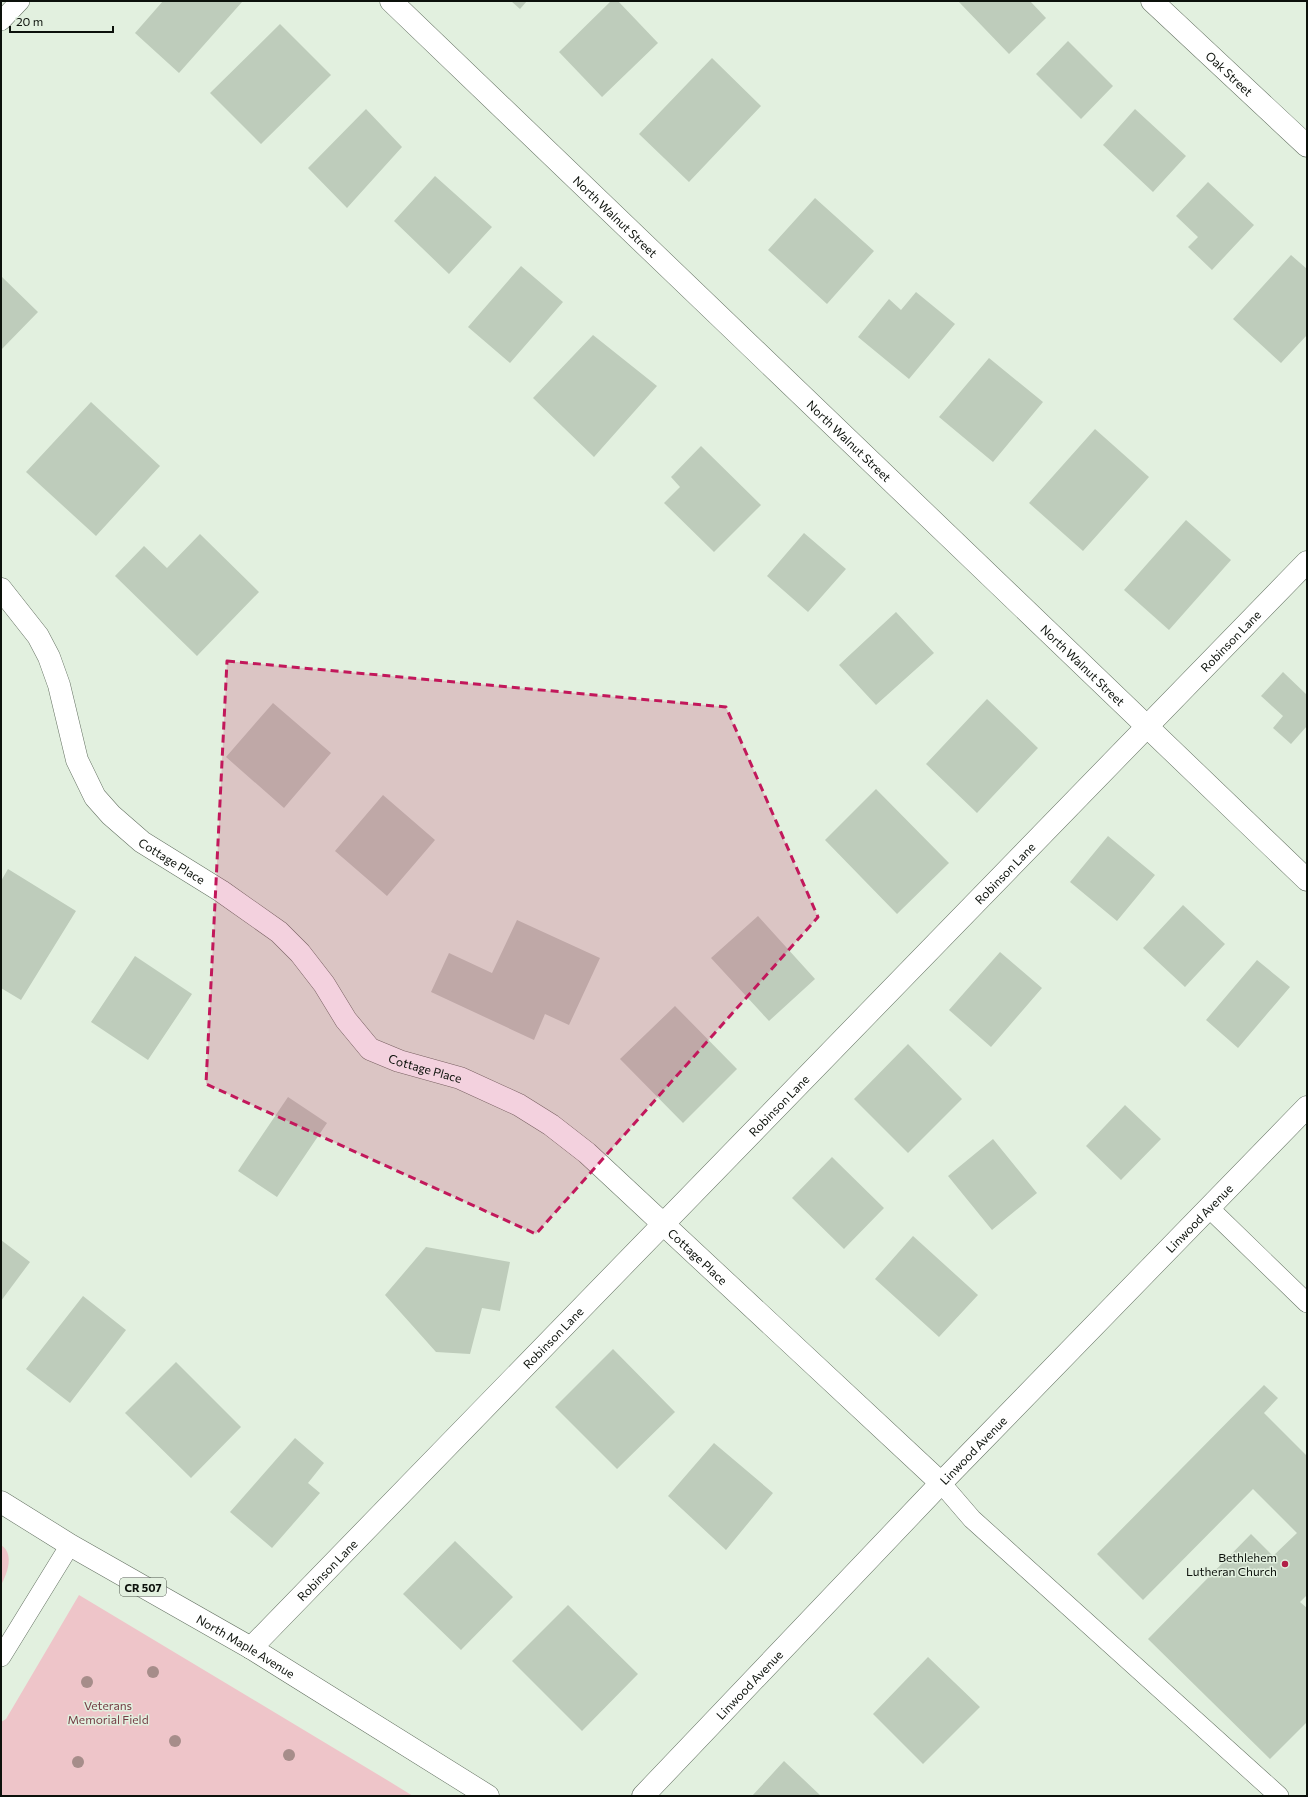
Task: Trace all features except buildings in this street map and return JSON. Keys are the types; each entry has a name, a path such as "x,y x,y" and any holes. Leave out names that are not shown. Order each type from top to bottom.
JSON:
{"street":[{"name":"North Walnut Street","path":"392,1 1307,880"},
{"name":"Oak Street","path":"1152,1 1307,146"},
{"name":"Robinson Lane","path":"250,1648 1307,562"},
{"name":"Cottage Place","path":"1,590 38,636 49,657 59,685 77,760 95,797 111,815 142,842 221,891 279,932 300,953 324,984 346,1020 370,1049 399,1061 460,1078 519,1105 551,1125 587,1153 941,1483"},
{"name":"Linwood Avenue","path":"643,1796 941,1483 1307,1107"},
{"name":"North Maple Avenue","path":"1,1502 70,1544 250,1648 488,1796"}],"lane":[{"path":"1,21 20,1"},
{"path":"1209,1208 1307,1303"},
{"path":"941,1483 972,1519 1279,1796"},
{"path":"1,1657 70,1544"}],"highlighted area":[{"path":"227,661 726,707 818,917 536,1234 206,1084"}],"green space":[{"path":"1,1545 8,1554 9,1559 6,1575 1,1585"},
{"name":"Veterans Memorial Field","path":"79,1595 413,1796 1,1796 1,1722 6,1719"}],"place":[{"name":"Bethlehem Lutheran Church","path":"1285,1564"}]}
